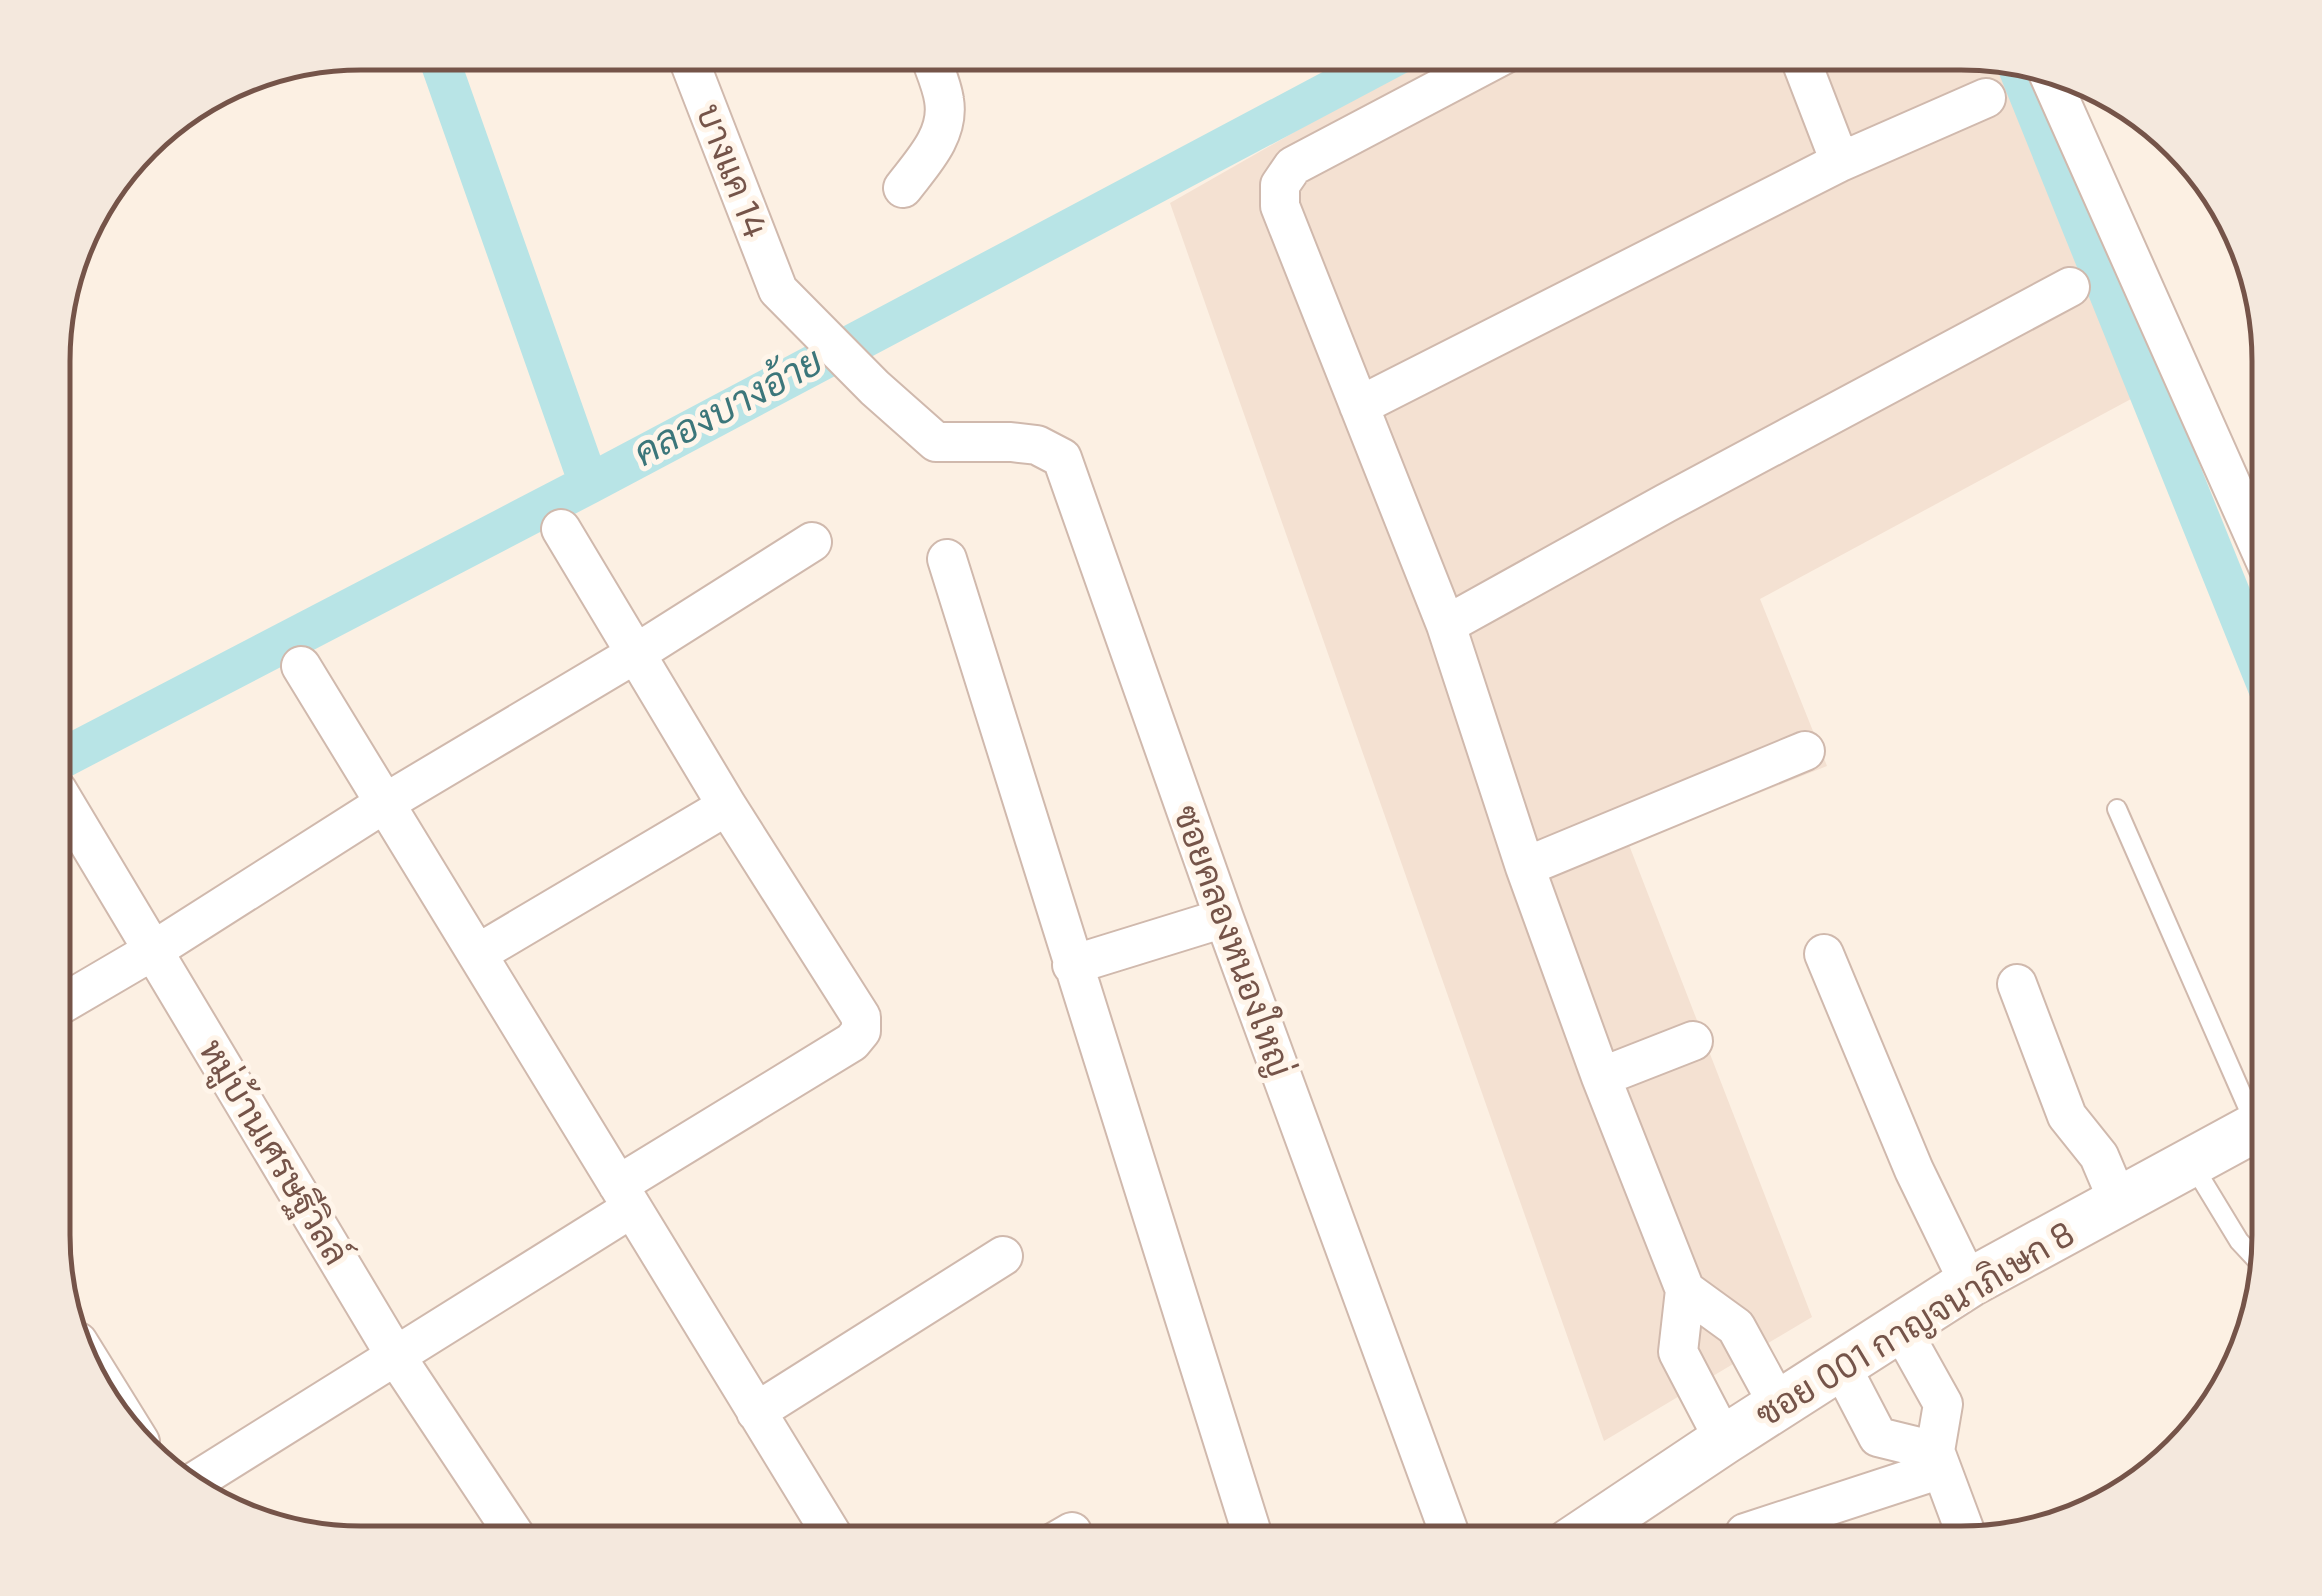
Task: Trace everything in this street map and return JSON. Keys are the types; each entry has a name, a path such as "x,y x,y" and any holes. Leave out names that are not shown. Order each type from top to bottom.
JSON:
{"street":[{"name":"บางแค 14","path":"693,70 778,290 875,388 936,442"},
{"path":"903,188 934,148 942,126 945,103 935,70"},
{"path":"1474,71 1293,166 1280,185 1280,206 1446,625 1525,867 1684,1290 1678,1352 1724,1440"},
{"path":"1805,71 1840,162"},
{"path":"2054,86 2251,530"},
{"path":"1359,406 1840,162 1986,98"},
{"path":"1446,625 2070,286"},
{"name":"ซอยคลองหนองใหญ่","path":"936,442 1037,445 1062,458 1224,918 1447,1526"},
{"path":"201,1477 395,1355 852,1042 861,1031 861,1017 727,806 561,529"},
{"path":"71,999 812,542"},
{"path":"948,559 1249,1526"},
{"path":"301,666 825,1525"},
{"path":"1525,867 1804,751"},
{"path":"476,954 727,806"},
{"name":"หมู่บ้านเศรษฐีวิลล์","path":"71,812 395,1355 508,1525"},
{"path":"1072,965 1224,918"},
{"path":"1824,954 1914,1170 1969,1283"},
{"path":"2017,984 2067,1116 2099,1156 2119,1203"},
{"path":"1601,1077 1693,1041"},
{"name":"ซอย 001 กาญจนาภิเษก 8","path":"1596,1526 1969,1283 2251,1129"},
{"path":"756,1412 1003,1256"},
{"path":"1684,1290 1736,1327 1779,1406"},
{"path":"1900,1327 1943,1404 1938,1460 1962,1526"},
{"path":"1841,1366 1878,1438 1938,1460"},
{"path":"1764,1526 1938,1460"}],"lane":[{"path":"2117,809 2251,1099"},
{"path":"2191,1162 2239,1242 2251,1254"}],"shaded area":[{"path":"1402,71 1999,72 2004,73 2131,399 1760,599 1827,766 1629,845 1812,1317 1604,1441 1170,203"}],"waterway":[{"path":"443,70 589,484"},
{"name":"คลองบางอ้าย","path":"70,754 1368,71"},
{"path":"2022,77 2251,645"}]}
